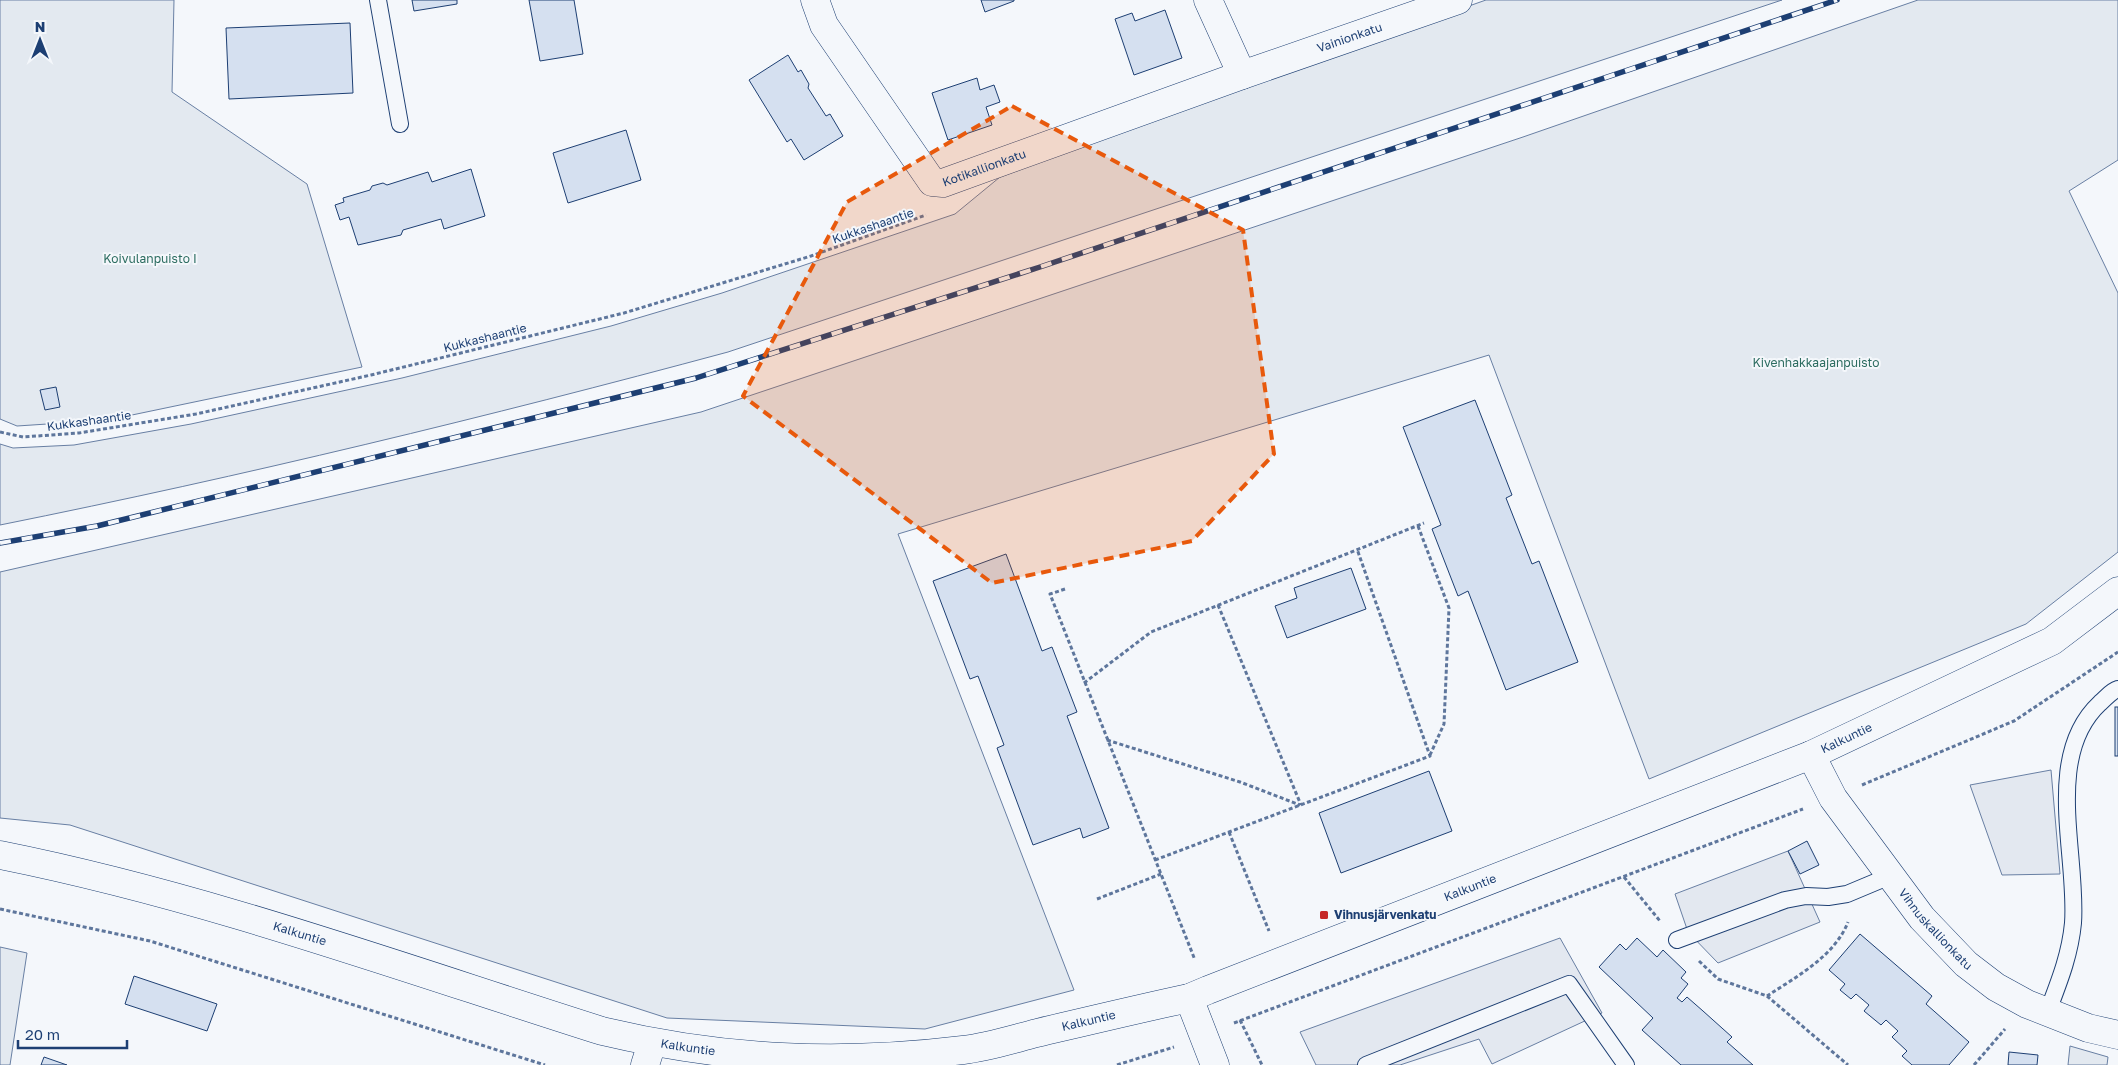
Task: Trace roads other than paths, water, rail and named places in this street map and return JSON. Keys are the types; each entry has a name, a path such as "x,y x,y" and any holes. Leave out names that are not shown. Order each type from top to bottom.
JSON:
{"street":[{"name":"Kotikallionkatu","path":"815,0 824,25 932,182 943,183 1242,75"},
{"path":"1208,0 1242,75"},
{"name":"Vainionkatu","path":"1242,75 1458,0"},
{"name":"Kalkuntie","path":"0,855 110,879 205,905 602,1031 648,1054 706,1052 807,1062 857,1062 908,1058 966,1050 1198,994 1811,755 2052,641 2118,591"},
{"name":"Vihnuskallionkatu","path":"1811,755 1833,798 1890,876 1922,918 1966,964 1996,987 2038,1008 2088,1028 2118,1035"},
{"path":"1198,994 1203,1037 1215,1065"}],"lane":[{"path":"378,0 400,124"},
{"path":"2038,1008 2070,946 2073,921 2067,769 2076,736 2081,727 2092,711 2118,689"},
{"path":"1677,940 1785,900 1806,896 1828,897 1847,894 1890,876"},
{"path":"1366,1065 1569,984 1626,1065"}],"railway":[{"path":"0,543 97,526 696,378 1040,267 1837,0"}],"place":[{"name":"Vihnusjärvenkatu","path":"1324,915"}],"park label":[{"name":"Koivulanpuisto I","path":"150,259"},
{"name":"Kivenhakkaajanpuisto","path":"1816,363"}]}
